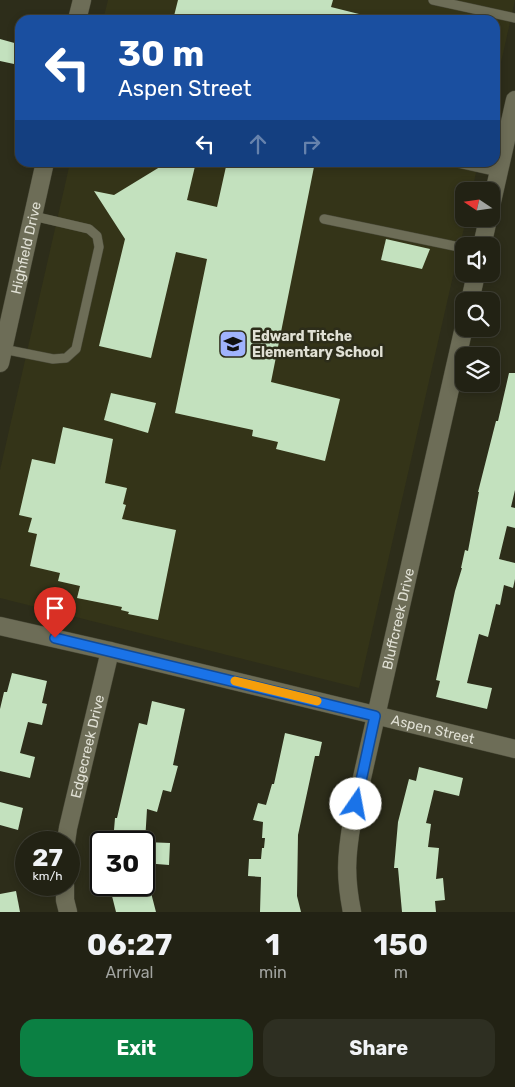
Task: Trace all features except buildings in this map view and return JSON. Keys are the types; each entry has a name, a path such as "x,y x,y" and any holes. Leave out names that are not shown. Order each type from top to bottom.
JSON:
{"street":[{"path":"78,15 82,0"},
{"path":"497,182 515,100"},
{"name":"Highfield Drive","path":"2,356 44,167"},
{"name":"Bluffcreek Drive","path":"352,912 347,885 346,856 352,822 462,337"},
{"name":"Aspen Street","path":"0,626 515,748"},
{"name":"Edgecreek Drive","path":"68,831 110,651"},
{"path":"65,896 68,912"}],"lane":[{"path":"433,0 515,18"},
{"path":"476,167 499,172"},
{"path":"2,356 66,358 76,349 99,247 97,236 89,229 33,216"},
{"path":"324,219 455,246"}],"shaded area":[{"path":"108,0 515,0 500,67 500,15 104,15"},
{"name":"Edward Titche Elementary School","path":"69,167 477,167 474,182 455,182 455,228 464,228 462,237 455,237 455,267 359,688 0,598 0,470"}],"slow traffic":[{"path":"235,681 317,701"}],"place":[{"name":"Edward Titche Elementary School","path":"233,344"}],"route":[{"path":"55,638 375,716 356,804"}]}
